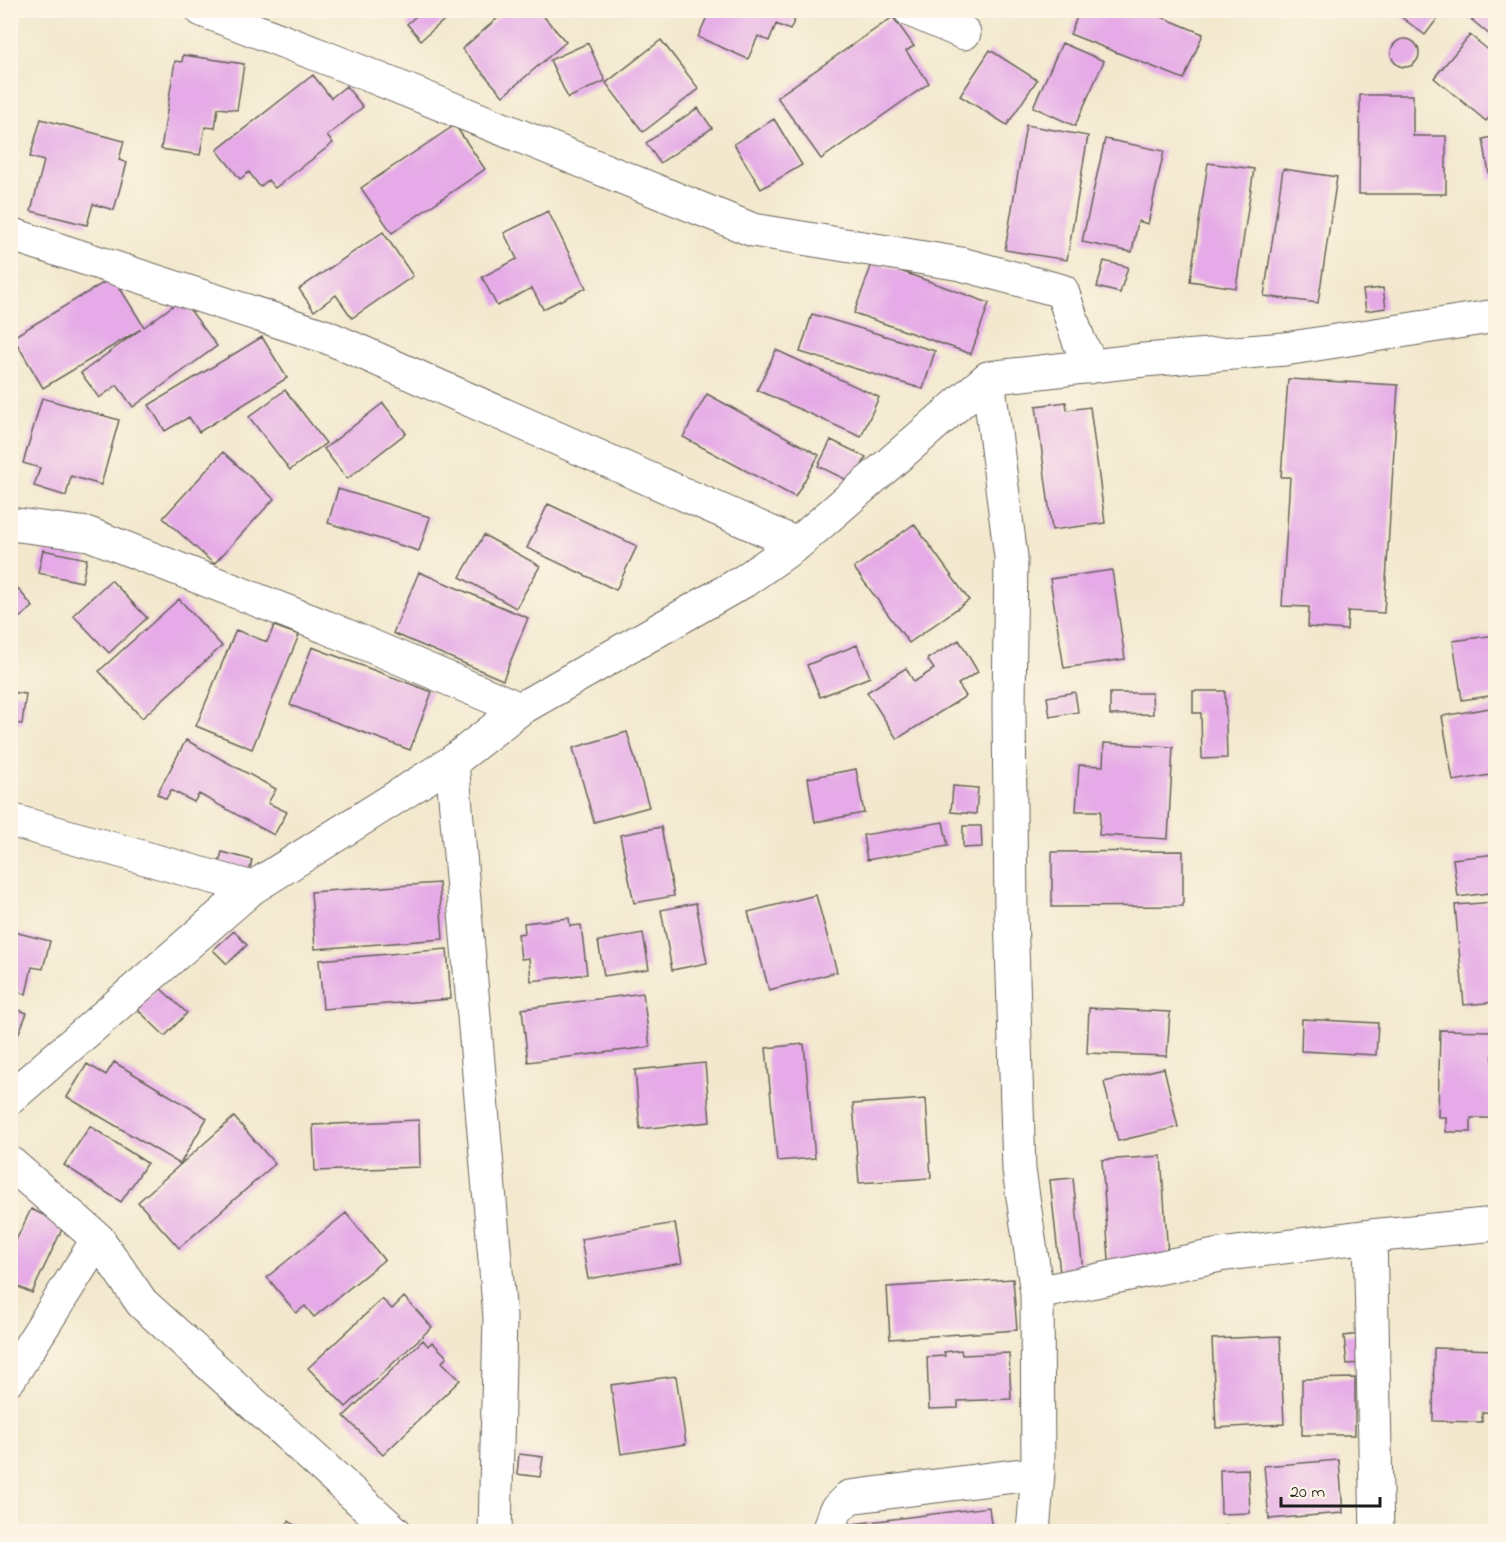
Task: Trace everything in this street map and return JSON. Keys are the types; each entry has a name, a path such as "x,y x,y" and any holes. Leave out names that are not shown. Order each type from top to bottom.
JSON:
{"street":[{"path":"202,10 329,58 753,230 961,264 1062,291 1079,341 1089,360 1089,367"},
{"path":"910,10 964,33"},
{"path":"10,234 327,337 797,544"},
{"path":"10,1098 252,888 452,762 520,709 744,581 797,544 988,378 1144,360 1285,349 1496,316"},
{"path":"988,378 1011,558 1009,705 1011,913 1019,1159 1037,1293 1038,1473 1033,1532"},
{"path":"10,524 89,534 326,627 520,709"},
{"path":"452,762 500,1317 495,1532"},
{"path":"10,820 252,888"},
{"path":"10,1163 98,1239 142,1303 395,1532"},
{"path":"1037,1293 1220,1255 1370,1236 1496,1224"},
{"path":"1370,1236 1377,1532"},
{"path":"10,1378 98,1239"},
{"path":"828,1532 835,1511 849,1497 1038,1473"}],"building":[{"path":"423,10 456,10 421,40 407,24"},
{"path":"507,10 538,10 566,42 503,96 462,49"},
{"path":"710,10 799,10 790,30 776,24 769,41 758,36 748,59 698,37"},
{"path":"1080,10 1145,10 1203,34 1184,79 1070,34"},
{"path":"1392,10 1444,10 1425,35"},
{"path":"1460,10 1496,10 1496,40"},
{"path":"893,17 914,46 906,51 929,83 821,159 777,97"},
{"path":"1470,35 1496,56 1496,110 1486,121 1434,78"},
{"path":"1405,39 1415,43 1419,53 1415,63 1405,67 1395,63 1391,53 1395,43"},
{"path":"661,40 699,89 643,132 606,83"},
{"path":"588,43 605,81 568,98 550,60"},
{"path":"1062,43 1104,61 1075,126 1033,107"},
{"path":"990,50 1037,80 1007,125 960,96"},
{"path":"183,55 244,64 237,110 218,108 215,128 205,127 200,155 161,149 175,61 182,62"},
{"path":"313,75 331,98 346,86 363,107 327,136 333,143 275,188 268,180 260,187 249,172 240,179 217,150"},
{"path":"1360,95 1413,95 1413,136 1446,136 1446,194 1359,194"},
{"path":"698,108 712,128 660,163 646,143"},
{"path":"41,119 124,141 119,160 127,163 114,210 93,204 87,225 31,211 44,161 30,157"},
{"path":"774,119 802,165 761,189 734,144"},
{"path":"455,125 485,169 392,233 361,188"},
{"path":"1026,125 1088,136 1067,260 1005,250"},
{"path":"1496,136 1496,178 1490,179 1483,139"},
{"path":"1105,139 1164,151 1148,224 1138,221 1132,252 1082,242"},
{"path":"1208,163 1254,169 1236,288 1190,281"},
{"path":"1283,169 1337,177 1318,303 1264,296"},
{"path":"548,211 586,288 543,309 532,288 497,306 482,277 517,259 504,233"},
{"path":"383,232 413,276 352,318 336,295 314,311 299,289"},
{"path":"873,261 989,303 971,354 854,313"},
{"path":"1104,261 1128,267 1120,293 1097,287"},
{"path":"113,277 144,327 182,299 217,346 133,407 117,385 99,398 81,373 141,329 43,388 13,337"},
{"path":"1383,288 1386,308 1366,311 1363,290"},
{"path":"812,314 935,351 923,389 800,352"},
{"path":"262,337 287,378 199,432 189,417 165,431 149,405"},
{"path":"776,350 879,397 861,437 757,390"},
{"path":"1288,379 1398,385 1384,613 1348,611 1347,630 1308,627 1309,607 1282,606 1290,477 1281,477"},
{"path":"285,390 326,443 290,470 249,417"},
{"path":"707,394 819,455 795,497 683,437"},
{"path":"42,398 119,420 101,485 71,476 66,496 34,486 40,468 23,463"},
{"path":"1066,402 1067,410 1090,407 1105,523 1052,530 1036,406"},
{"path":"383,403 406,433 347,479 324,449"},
{"path":"831,440 866,457 853,483 818,466"},
{"path":"223,452 274,499 214,564 163,518"},
{"path":"338,489 430,517 419,551 328,523"},
{"path":"548,504 637,546 616,590 527,548"},
{"path":"914,524 969,600 909,643 854,568"},
{"path":"484,535 540,566 516,608 460,577"},
{"path":"43,550 87,559 82,582 38,573"},
{"path":"1112,570 1125,659 1064,668 1050,579"},
{"path":"419,572 528,618 503,680 393,633"},
{"path":"10,579 33,607 10,625"},
{"path":"111,580 147,618 109,653 73,615"},
{"path":"179,599 222,646 142,718 99,671"},
{"path":"274,626 299,635 252,749 196,726 236,630 267,642"},
{"path":"1496,635 1496,695 1462,700 1453,641"},
{"path":"959,640 978,672 958,684 966,696 897,739 867,692 906,668 914,682 934,669 927,659"},
{"path":"857,645 870,677 820,697 807,665"},
{"path":"312,647 432,692 410,750 290,705"},
{"path":"1193,691 1225,691 1227,758 1202,759 1201,713 1193,713"},
{"path":"10,692 26,694 22,724 10,723"},
{"path":"1075,692 1078,712 1050,717 1047,697"},
{"path":"1110,693 1152,693 1153,714 1110,715"},
{"path":"1496,707 1496,774 1453,781 1442,716"},
{"path":"627,732 649,807 594,822 573,748"},
{"path":"186,740 276,789 268,803 287,812 274,835 199,794 194,802 171,790 166,799 157,794"},
{"path":"1104,743 1173,747 1168,839 1099,835 1101,811 1076,811 1079,765 1103,766"},
{"path":"856,769 864,813 815,822 808,778"},
{"path":"953,786 978,788 976,814 951,812"},
{"path":"943,822 948,846 867,860 863,835"},
{"path":"963,826 981,826 982,847 963,848"},
{"path":"661,827 674,896 634,903 620,835"},
{"path":"1183,851 1183,906 1052,907 1052,852"},
{"path":"222,852 252,860 248,877 217,870"},
{"path":"1496,854 1496,892 1458,897 1453,859"},
{"path":"439,883 443,939 315,949 311,892"},
{"path":"816,895 837,972 769,990 748,912"},
{"path":"1496,902 1496,1002 1464,1005 1455,905"},
{"path":"696,903 707,963 672,970 661,910"},
{"path":"569,918 570,926 581,925 587,974 531,981 529,958 521,959 518,934 525,933 524,923"},
{"path":"10,931 50,941 43,969 32,967 26,994 10,990"},
{"path":"234,931 247,945 227,964 213,950"},
{"path":"643,933 649,969 604,976 598,941"},
{"path":"447,949 451,999 323,1009 319,960"},
{"path":"159,987 187,1013 165,1036 138,1010"},
{"path":"643,993 650,1047 528,1062 522,1009"},
{"path":"10,1007 27,1013 11,1052 10,1052"},
{"path":"1089,1008 1170,1012 1167,1056 1087,1053"},
{"path":"1302,1019 1378,1023 1376,1055 1301,1051"},
{"path":"1440,1030 1493,1031 1492,1118 1471,1118 1471,1132 1446,1132 1446,1117 1438,1117"},
{"path":"804,1044 815,1158 777,1161 766,1048"},
{"path":"114,1062 207,1118 180,1164 67,1097 87,1064 106,1075"},
{"path":"705,1063 710,1122 640,1129 635,1070"},
{"path":"1164,1068 1178,1127 1118,1141 1104,1082"},
{"path":"926,1099 931,1178 859,1183 853,1104"},
{"path":"234,1117 275,1164 179,1248 138,1202"},
{"path":"419,1120 420,1167 315,1171 313,1125"},
{"path":"90,1126 147,1163 121,1202 64,1165"},
{"path":"1161,1156 1169,1269 1110,1274 1102,1160"},
{"path":"1073,1178 1085,1289 1062,1292 1050,1180"},
{"path":"31,1209 64,1225 32,1293 10,1283 10,1253"},
{"path":"346,1213 384,1260 314,1317 305,1306 296,1313 267,1277"},
{"path":"675,1223 682,1263 588,1279 581,1239"},
{"path":"1013,1279 1017,1330 890,1339 887,1287"},
{"path":"404,1297 432,1327 346,1407 308,1368 382,1299 392,1309"},
{"path":"1360,1334 1362,1363 1347,1364 1344,1336"},
{"path":"1280,1336 1284,1424 1216,1428 1212,1339"},
{"path":"423,1340 428,1346 432,1342 447,1357 442,1362 460,1380 383,1455 344,1416"},
{"path":"1434,1348 1496,1350 1496,1413 1482,1412 1482,1422 1433,1421"},
{"path":"961,1350 962,1355 1009,1353 1011,1399 958,1401 958,1408 929,1409 927,1357 945,1356 944,1352"},
{"path":"676,1376 686,1444 621,1454 611,1385"},
{"path":"1355,1378 1355,1435 1302,1435 1302,1379"},
{"path":"519,1454 543,1457 540,1477 517,1474"},
{"path":"1339,1460 1343,1513 1269,1519 1264,1466"},
{"path":"1248,1469 1250,1513 1221,1514 1220,1470"},
{"path":"989,1507 992,1532 845,1532 845,1525"},
{"path":"289,1521 304,1532 281,1532"},
{"path":"1224,1526 1249,1526 1249,1532 1224,1532"},
{"path":"1315,1528 1316,1532 1296,1532 1296,1530"}]}
